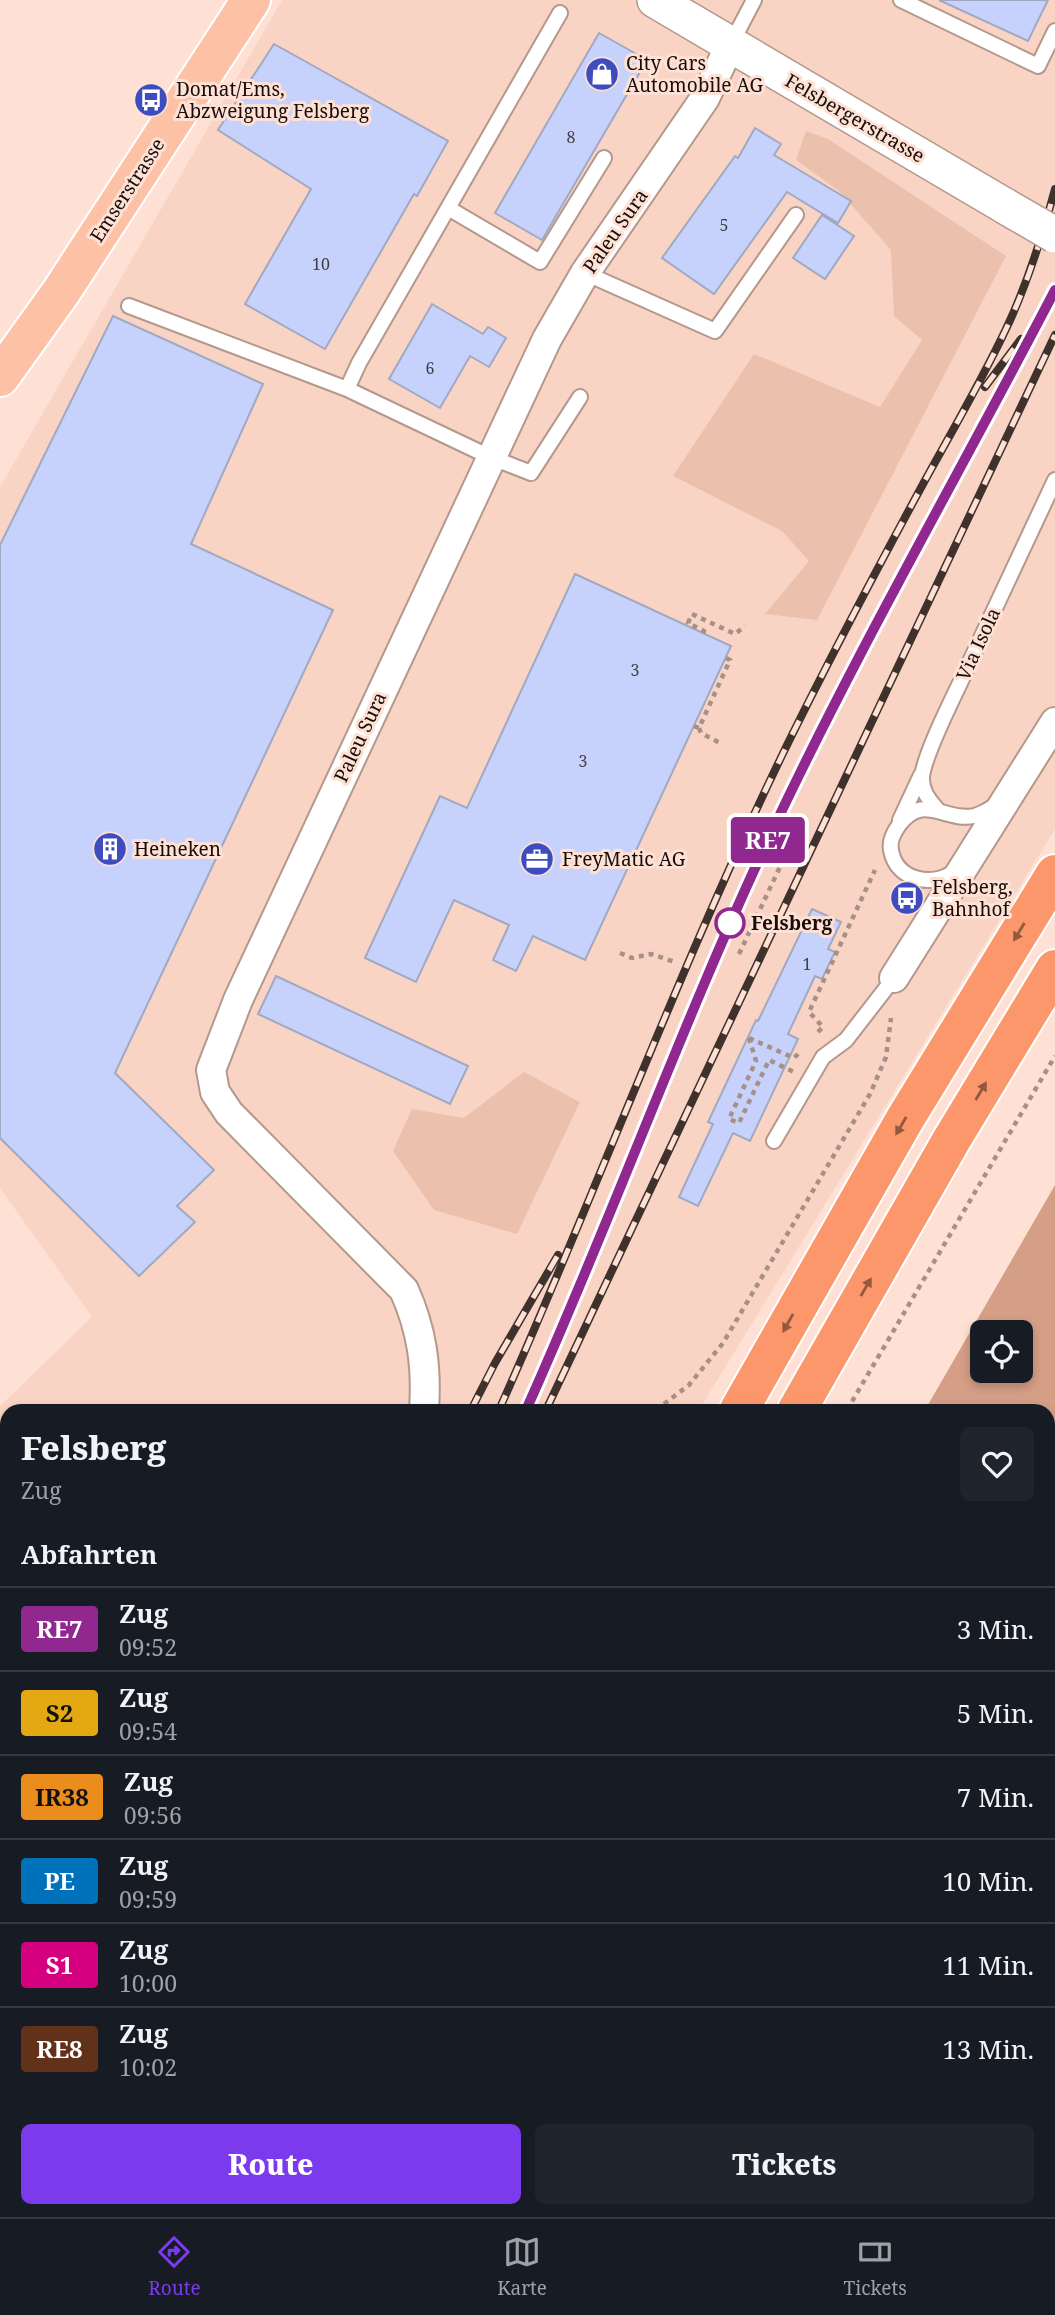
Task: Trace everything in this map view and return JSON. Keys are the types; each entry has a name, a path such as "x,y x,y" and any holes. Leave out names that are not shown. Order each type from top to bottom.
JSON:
{"highway":[{"path":"742,1404 905,1119 1055,874"},
{"path":"800,1404 938,1163 1055,969"}],"main road":[{"name":"Emserstrasse","path":"0,377 61,292 251,0"}],"street":[{"name":"Felsbergerstrasse","path":"655,0 1055,235"},
{"name":"Paleu Sura","path":"424,1404 425,1363 421,1339 415,1314 404,1290 229,1114 215,1092 211,1070 238,1000 547,339 585,273 705,98 730,45"},
{"path":"894,978 1055,722"}],"lane":[{"path":"730,45 754,0"},
{"path":"901,0 1038,66 1055,31"},
{"path":"347,388 560,13"},
{"path":"448,208 540,262 604,158"},
{"path":"585,273 715,331 796,215"},
{"path":"129,306 347,388 491,457 531,473 580,397"},
{"name":"Via Isola","path":"937,809 923,788 922,776 926,764 949,707 1055,480"},
{"path":"926,764 891,841 894,859 906,874 929,882 951,874 969,859"},
{"path":"896,830 903,820 924,809 973,816 1000,802 1013,789"},
{"path":"774,1141 823,1058 846,1040 894,978"}],"path":[{"path":"703,633 704,631 688,623 692,614 735,634 745,626"},
{"path":"720,743 701,733 696,727 730,660 726,658"},
{"path":"774,846 799,858"},
{"path":"823,1027 809,1012 878,863 891,850"},
{"path":"739,954 787,852"},
{"path":"621,953 632,958 651,954 675,962"},
{"path":"664,1404 689,1385 723,1343 870,1094 890,1043 894,978"},
{"path":"748,1038 792,1057 785,1067 769,1060 739,1123 729,1119 756,1061 748,1038"},
{"path":"851,1404 1055,1056"}],"shaded area":[{"path":"282,0 1055,0 1055,829 703,1404 2,1404 92,1317 0,1188 0,487"},
{"path":"806,131 828,139 1006,256 817,620 765,614 809,561 782,531 673,476 754,354 880,407 922,340 894,316 891,250 839,191 796,160"},
{"path":"524,1072 580,1102 517,1234 434,1210 393,1151 412,1109 464,1118"},
{"path":"1055,1185 1055,1404 928,1404 970,1332 970,1383 1033,1383 1033,1320 977,1320"}],"building":[{"path":"939,0 1048,0 1028,41"},
{"path":"599,33 647,60 542,240 495,213"},
{"path":"274,44 448,141 417,196 414,194 325,349 245,304 311,189 218,130"},
{"path":"755,128 781,144 774,155 851,201 838,223 787,192 714,294 662,258 735,156 738,158"},
{"path":"822,215 854,236 825,279 793,258"},
{"path":"432,304 483,334 488,327 506,338 489,367 470,356 440,408 389,379"},
{"name":"Heineken","path":"113,316 263,384 191,544 333,610 115,1073 214,1170 177,1206 195,1222 139,1276 0,1138 0,545"},
{"path":"575,574 731,646 585,960 533,936 516,971 493,960 509,925 454,900 416,982 365,958 440,796 467,808"},
{"path":"812,909 841,922 828,949 835,952 822,979 815,976 788,1034 798,1039 750,1141 733,1133 698,1206 679,1197 713,1124 708,1122"},
{"path":"276,976 468,1066 450,1104 258,1014"}],"railway":[{"path":"502,1404 712,907 789,741 838,644 1006,329 1034,260 1055,189"},
{"path":"529,1404 710,970 775,825 876,623 1055,290"},
{"path":"549,1404 1055,335"},
{"path":"985,387 1021,339"},
{"path":"474,1404 558,1255"}],"train":[{"name":"RE7","path":"529,1404 579,1289 682,1034 774,826 888,600 1055,290"}],"place":[{"name":"City Cars Automobile AG","path":"602,74"},
{"name":"Domat/Ems, Abzweigung Felsberg","path":"151,100"},
{"name":"Heineken","path":"110,849"},
{"name":"FreyMatic AG","path":"537,859"},
{"name":"Felsberg, Bahnhof","path":"907,898"},
{"name":"Felsberg","path":"730,923"}]}
